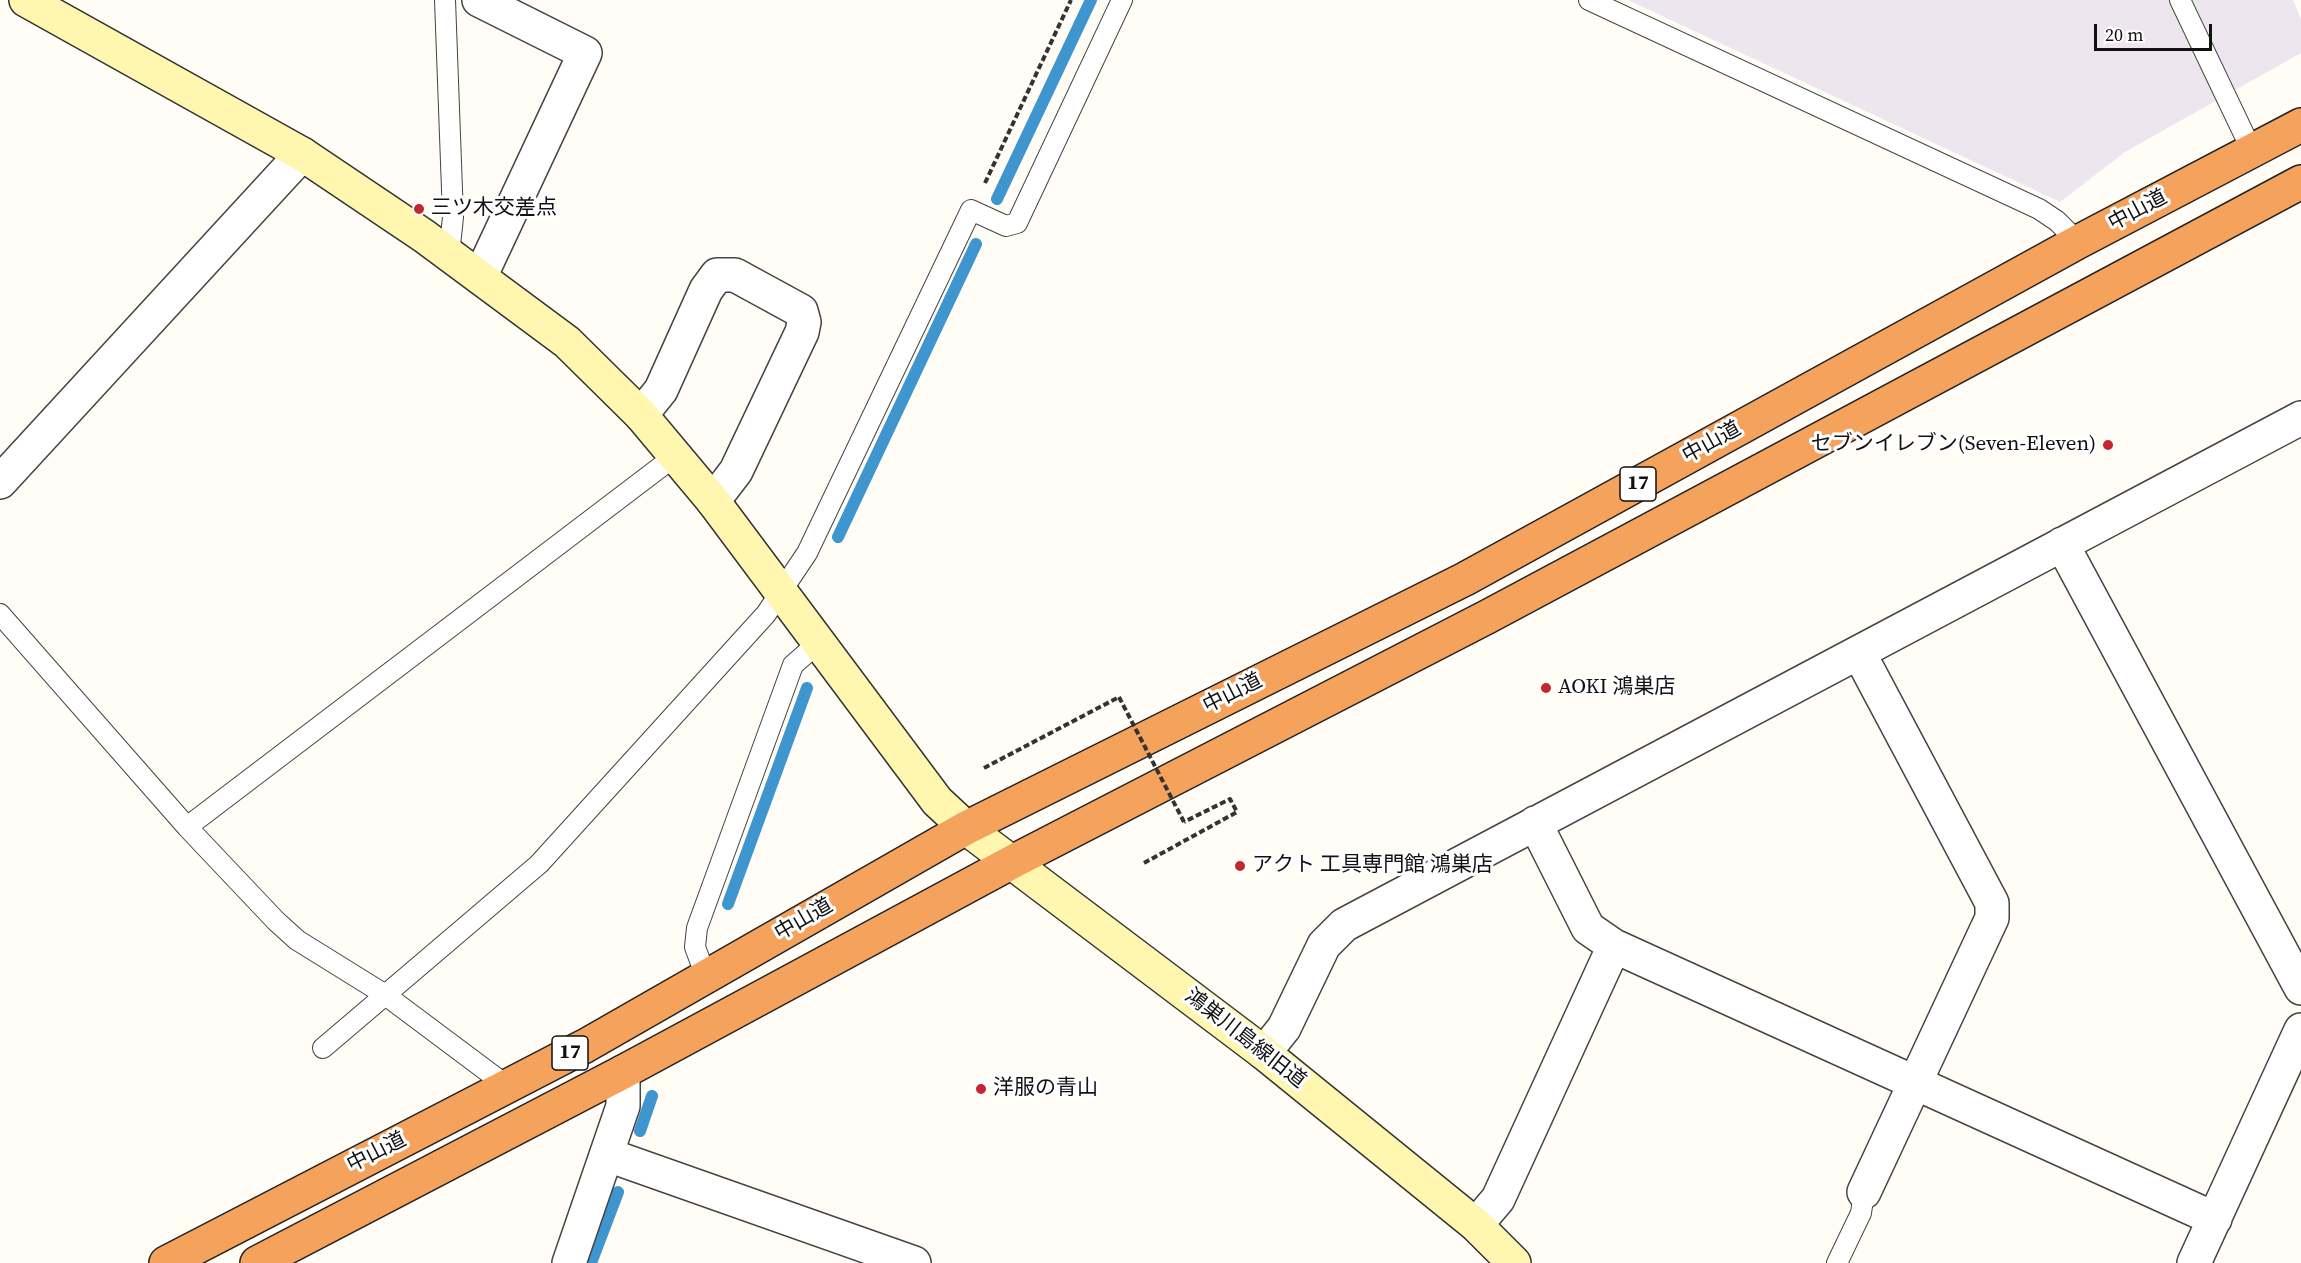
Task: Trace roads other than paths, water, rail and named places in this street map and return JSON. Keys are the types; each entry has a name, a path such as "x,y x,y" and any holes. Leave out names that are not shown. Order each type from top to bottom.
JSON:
{"highway":[{"name":"中山道","path":"166,1263 585,1046 966,828 1464,579 2078,242 2301,125"},
{"name":"中山道","path":"257,1263 623,1072 1014,861 1487,617 2301,182"}],"street":[{"name":"鴻巣川島線旧道","path":"26,0 302,154 449,255 567,342 641,416 713,501 937,801 966,828 1014,861 1264,1053 1476,1225 1514,1263"},
{"path":"479,0 585,53 480,277"},
{"path":"0,482 302,154"},
{"path":"641,416 661,390 706,290 717,275 735,275 801,310 804,322 802,332 736,471 713,501"},
{"path":"1264,1053 1284,1028 1324,945 1344,924 2301,418"},
{"path":"2062,544 2286,955 2301,988"},
{"path":"1859,653 1992,903 1992,918 1864,1192"},
{"path":"1534,823 1588,928 1614,946 2215,1219"},
{"path":"1476,1225 1498,1199 1614,946"},
{"path":"2194,1263 2301,1030"},
{"path":"569,1263 623,1106 623,1072"},
{"path":"608,1155 914,1263"}],"lane":[{"path":"445,0 453,217 449,255"},
{"path":"323,1048 539,864 766,615 807,553 971,210 1006,226 1017,223 1122,0"},
{"path":"1589,0 2039,209 2057,221 2078,242"},
{"path":"2180,0 2252,151"},
{"path":"187,827 675,456"},
{"path":"0,614 187,827 297,940 384,994 507,1086"},
{"path":"705,976 695,947 697,928 793,665 819,642"},
{"path":"1837,1263 1861,1213 1864,1192"}],"waterway":[{"path":"997,199 1091,0"},
{"path":"838,537 976,244"},
{"path":"728,904 807,688"},
{"path":"640,1131 652,1096"},
{"path":"591,1263 618,1192"}],"place":[{"name":"三ツ木交差点","path":"419,209"},
{"name":"セブンイレブン(Seven-Eleven)","path":"2108,445"},
{"name":"AOKI 鴻巣店","path":"1546,688"},
{"name":"アクト 工具専門館 鴻巣店","path":"1240,866"},
{"name":"洋服の青山","path":"981,1089"}]}
